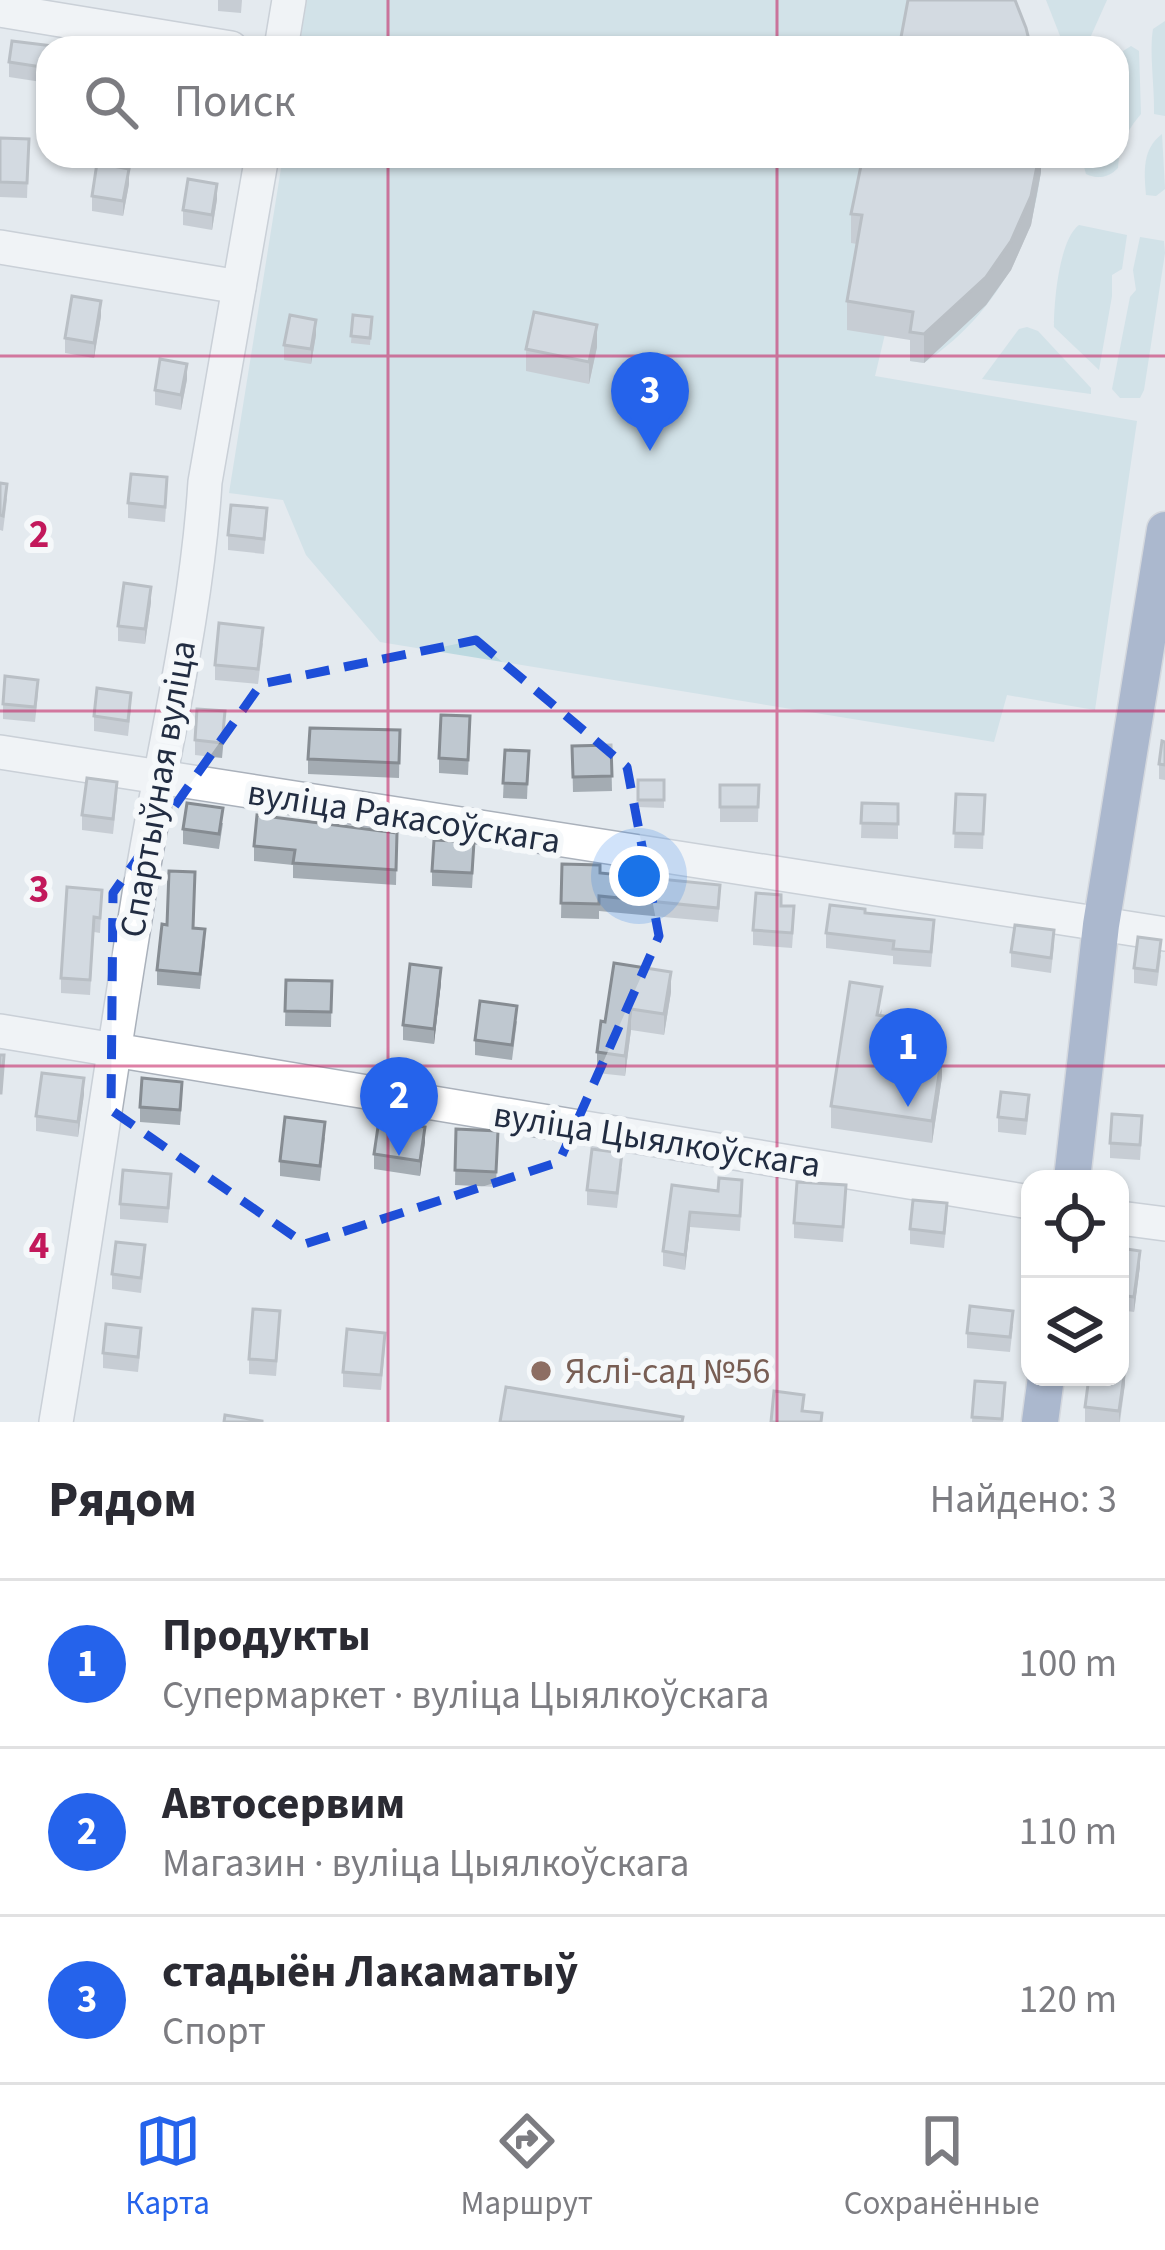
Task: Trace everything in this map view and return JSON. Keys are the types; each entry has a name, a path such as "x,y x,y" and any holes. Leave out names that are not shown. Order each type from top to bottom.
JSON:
{"main road":[{"path":"1073,1170 1101,925 1165,530"},
{"path":"1040,1422 1045,1386"}],"street":[{"path":"283,36 289,0"},
{"path":"0,10 158,36"},
{"name":"Спартыўная вуліца","path":"56,1422 260,168"},
{"path":"0,247 239,287"},
{"name":"вуліца Ракасоўскага","path":"0,752 1165,934"},
{"name":"вуліца Цыялкоўскага","path":"0,1031 1021,1201"},
{"path":"1129,1219 1165,1224"}],"highlighted area":[{"path":"476,640 627,767 659,936 559,1162 305,1244 111,1110 113,893 261,684"}],"shaded area":[{"path":"307,0 913,0 995,36 301,36"},
{"path":"1046,0 1107,0 1091,36 1060,36"},
{"path":"1165,21 1165,116 1154,114 1152,48 1153,29"},
{"path":"1129,47 1139,51 1141,114 1129,131"},
{"path":"1162,134 1165,189 1156,196 1146,195 1148,154"},
{"path":"281,168 1041,168 1032,218 1008,274 991,299 924,363 910,361 913,340 885,334 875,376 1137,421 1095,710 1007,695 994,742 380,642 306,555 283,500 229,493"},
{"path":"1084,168 1118,168 1104,177 1086,174"},
{"path":"1079,225 1127,235 1122,269 1112,275 1099,370 1054,327 1062,257"},
{"path":"1140,237 1164,241 1165,253 1144,390 1140,398 1120,398 1112,389 1130,297 1136,290 1133,270"},
{"path":"1019,329 1038,331 1091,388 1091,394 982,379"}],"building":[{"path":"908,0 1015,0 1028,36 901,36"},
{"path":"12,41 36,44 36,66 9,62"},
{"path":"0,138 29,139 27,183 0,182"},
{"path":"96,168 129,169 123,201 92,196"},
{"path":"861,168 1037,168 1031,196 1011,241 986,277 924,334 910,332 913,312 847,301 862,215 851,214"},
{"path":"188,179 217,184 212,215 183,210"},
{"path":"72,296 101,301 94,343 65,338"},
{"path":"534,312 597,325 589,362 526,349"},
{"path":"290,315 316,320 311,349 284,345"},
{"path":"353,315 372,317 370,338 351,336"},
{"path":"160,359 187,364 181,395 155,390"},
{"path":"131,474 167,477 165,507 128,503"},
{"path":"0,483 7,484 3,516 0,515"},
{"path":"231,505 267,508 264,539 228,535"},
{"path":"124,583 151,587 145,629 118,626"},
{"path":"219,623 263,628 258,669 215,665"},
{"path":"5,676 38,680 35,707 3,704"},
{"path":"97,688 131,693 128,721 94,716"},
{"path":"197,709 225,711 222,743 195,740"},
{"path":"441,715 470,716 468,760 439,758"},
{"path":"310,728 400,730 399,763 308,759"},
{"path":"1165,742 1165,765 1159,764"},
{"path":"611,745 612,776 573,777 572,746"},
{"path":"505,750 529,751 527,784 503,783"},
{"path":"87,778 117,782 113,819 82,815"},
{"path":"638,780 664,780 664,800 638,800"},
{"path":"720,785 759,785 758,807 720,807"},
{"path":"956,794 985,795 983,834 954,833"},
{"path":"187,803 223,808 219,834 183,829"},
{"path":"862,803 898,804 898,824 861,823"},
{"path":"257,815 397,833 396,870 293,863 295,850 254,846"},
{"path":"434,840 474,842 472,873 432,871"},
{"path":"562,864 600,865 600,873 720,885 718,908 599,896 599,904 561,903"},
{"path":"169,871 195,872 193,928 205,929 200,974 157,970 162,924 167,925"},
{"path":"67,887 102,890 100,918 94,917 90,980 61,978"},
{"path":"756,893 781,895 781,906 794,906 792,933 753,930"},
{"path":"830,905 934,920 931,952 893,949 894,941 826,933"},
{"path":"1015,925 1054,930 1051,958 1011,952"},
{"path":"1138,937 1161,940 1157,971 1134,968"},
{"path":"614,963 671,972 664,1014 631,1009 625,1056 597,1052"},
{"path":"410,964 441,968 434,1029 403,1025"},
{"path":"286,980 332,981 331,1012 285,1011"},
{"path":"850,982 882,987 877,1015 917,1021 916,1030 941,1034 932,1121 831,1106"},
{"path":"480,1001 517,1006 512,1045 475,1040"},
{"path":"0,1055 4,1055 1,1093 0,1093"},
{"path":"42,1073 84,1078 78,1122 36,1116"},
{"path":"142,1078 182,1082 180,1110 140,1107"},
{"path":"1001,1092 1029,1095 1026,1120 998,1117"},
{"path":"1112,1114 1142,1116 1140,1145 1110,1143"},
{"path":"285,1117 325,1122 320,1166 280,1161"},
{"path":"379,1120 425,1127 420,1161 374,1154"},
{"path":"456,1129 498,1131 496,1172 455,1170"},
{"path":"592,1149 622,1153 617,1193 587,1190"},
{"path":"123,1170 171,1174 168,1208 120,1204"},
{"path":"719,1178 742,1180 740,1216 690,1212 685,1255 663,1251 672,1185 718,1191"},
{"path":"797,1182 846,1185 843,1227 794,1223"},
{"path":"913,1200 947,1203 944,1233 910,1229"},
{"path":"116,1242 145,1245 141,1278 112,1274"},
{"path":"1129,1249 1140,1251 1134,1297 1129,1296"},
{"path":"970,1306 1013,1311 1010,1337 967,1333"},
{"path":"253,1309 280,1311 276,1361 249,1359"},
{"path":"106,1324 141,1328 138,1357 103,1353"},
{"path":"347,1329 385,1333 381,1375 343,1372"},
{"path":"975,1381 1005,1383 1002,1419 972,1417"},
{"path":"1088,1386 1123,1386 1119,1411 1085,1407"},
{"path":"506,1387 683,1417 682,1422 500,1422"},
{"path":"774,1391 804,1395 802,1411 822,1413 821,1422 771,1422"},
{"path":"225,1415 262,1421 262,1422 224,1422"}],"place":[{"name":"стадыён Лакаматыў","path":"650,451"},
{"name":"Продукты","path":"908,1107"},
{"name":"Автосервим","path":"399,1156"},
{"name":"Яслі-сад №56","path":"541,1371"}]}
